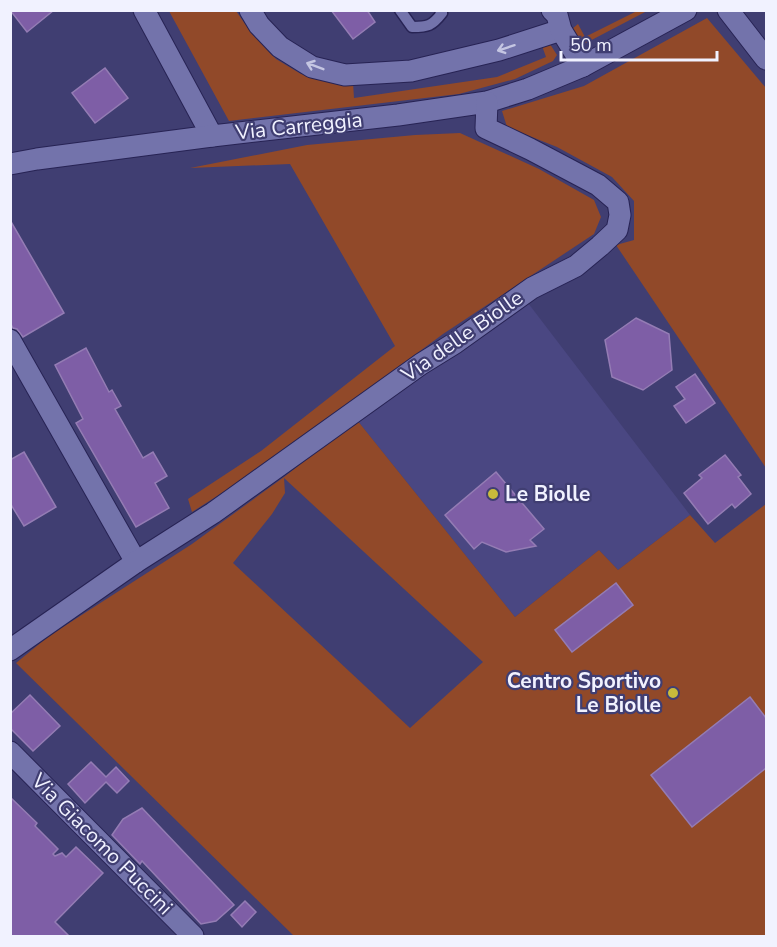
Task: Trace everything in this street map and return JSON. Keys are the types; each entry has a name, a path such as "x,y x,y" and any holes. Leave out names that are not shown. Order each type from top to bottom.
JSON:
{"street":[{"path":"144,10 212,136"},
{"path":"250,10 259,25 280,46 312,67 345,75 411,72 499,50 561,30"},
{"path":"552,10 557,15 561,30 583,66"},
{"name":"Via Carreggia","path":"10,164 212,136 398,116 487,102 528,89 583,66 686,10"},
{"path":"728,10 766,59"},
{"name":"Via delle Biolle","path":"10,650 136,562 213,513 531,288 576,266 617,230 620,215 618,202 598,185 486,128 487,102"},
{"path":"10,340 136,562"},
{"name":"Via Giacomo Puccini","path":"10,752 193,936"}],"lane":[{"path":"400,10 412,27 424,27 435,23 442,13 440,10"}],"shaded area":[{"path":"219,10 220,12 236,11 253,35 276,59 301,74 353,83 354,98 497,77 546,57 541,43 548,41 557,55 553,61 515,79 459,94 229,121 169,11"},
{"path":"637,11 647,11 582,45 572,29 578,24 585,37"},
{"path":"707,18 766,88 766,468 616,245 634,240 634,201 612,177 557,147 507,127 502,111 584,86"},
{"path":"460,133 539,169 594,200 601,217 594,234 443,334 266,465 192,512 188,499 261,451 395,346 290,164 190,168 307,145"},
{"path":"528,303 690,515 618,570 599,550 515,617 357,420"},
{"path":"357,420 515,617 599,550 618,570 690,515 715,543 766,504 766,936 294,936 16,663 49,636 192,544","holes":["284,478 483,662 410,728 233,563 272,514 285,493"]}],"building":[{"path":"10,10 54,10 27,32"},
{"path":"331,10 367,10 375,22 353,39"},
{"path":"105,68 128,98 95,123 72,93"},
{"path":"10,220 64,313 23,337 10,323"},
{"path":"636,318 669,334 672,370 643,390 612,377 605,340"},
{"path":"86,348 109,392 112,390 121,406 115,409 143,458 153,452 167,476 155,483 169,508 136,527 76,423 83,419 55,365"},
{"path":"695,374 715,403 686,423 674,406 685,399 676,387"},
{"path":"24,452 56,507 24,526 10,503 10,460"},
{"path":"725,455 741,475 738,477 751,494 735,508 732,504 708,524 684,493 702,478 699,475"},
{"name":"Le Biolle","path":"496,472 544,529 530,540 536,546 506,552 482,542 474,549 445,515"},
{"path":"616,583 633,605 572,652 555,630"},
{"path":"30,695 60,726 33,751 10,728 10,714"},
{"path":"750,697 766,718 766,768 692,827 651,775"},
{"path":"91,762 106,777 116,767 129,781 117,793 106,782 85,803 68,784"},
{"path":"10,797 37,823 35,826 58,849 53,854 55,856 62,853 66,857 76,847 103,873 55,922 69,936 10,936"},
{"path":"142,808 234,905 216,921 201,924 142,861 140,864 112,835 123,819"},
{"path":"245,901 256,912 242,927 231,915"}],"place":[{"name":"Le Biolle","path":"493,494"},
{"name":"Centro Sportivo Le Biolle","path":"673,693"}]}
